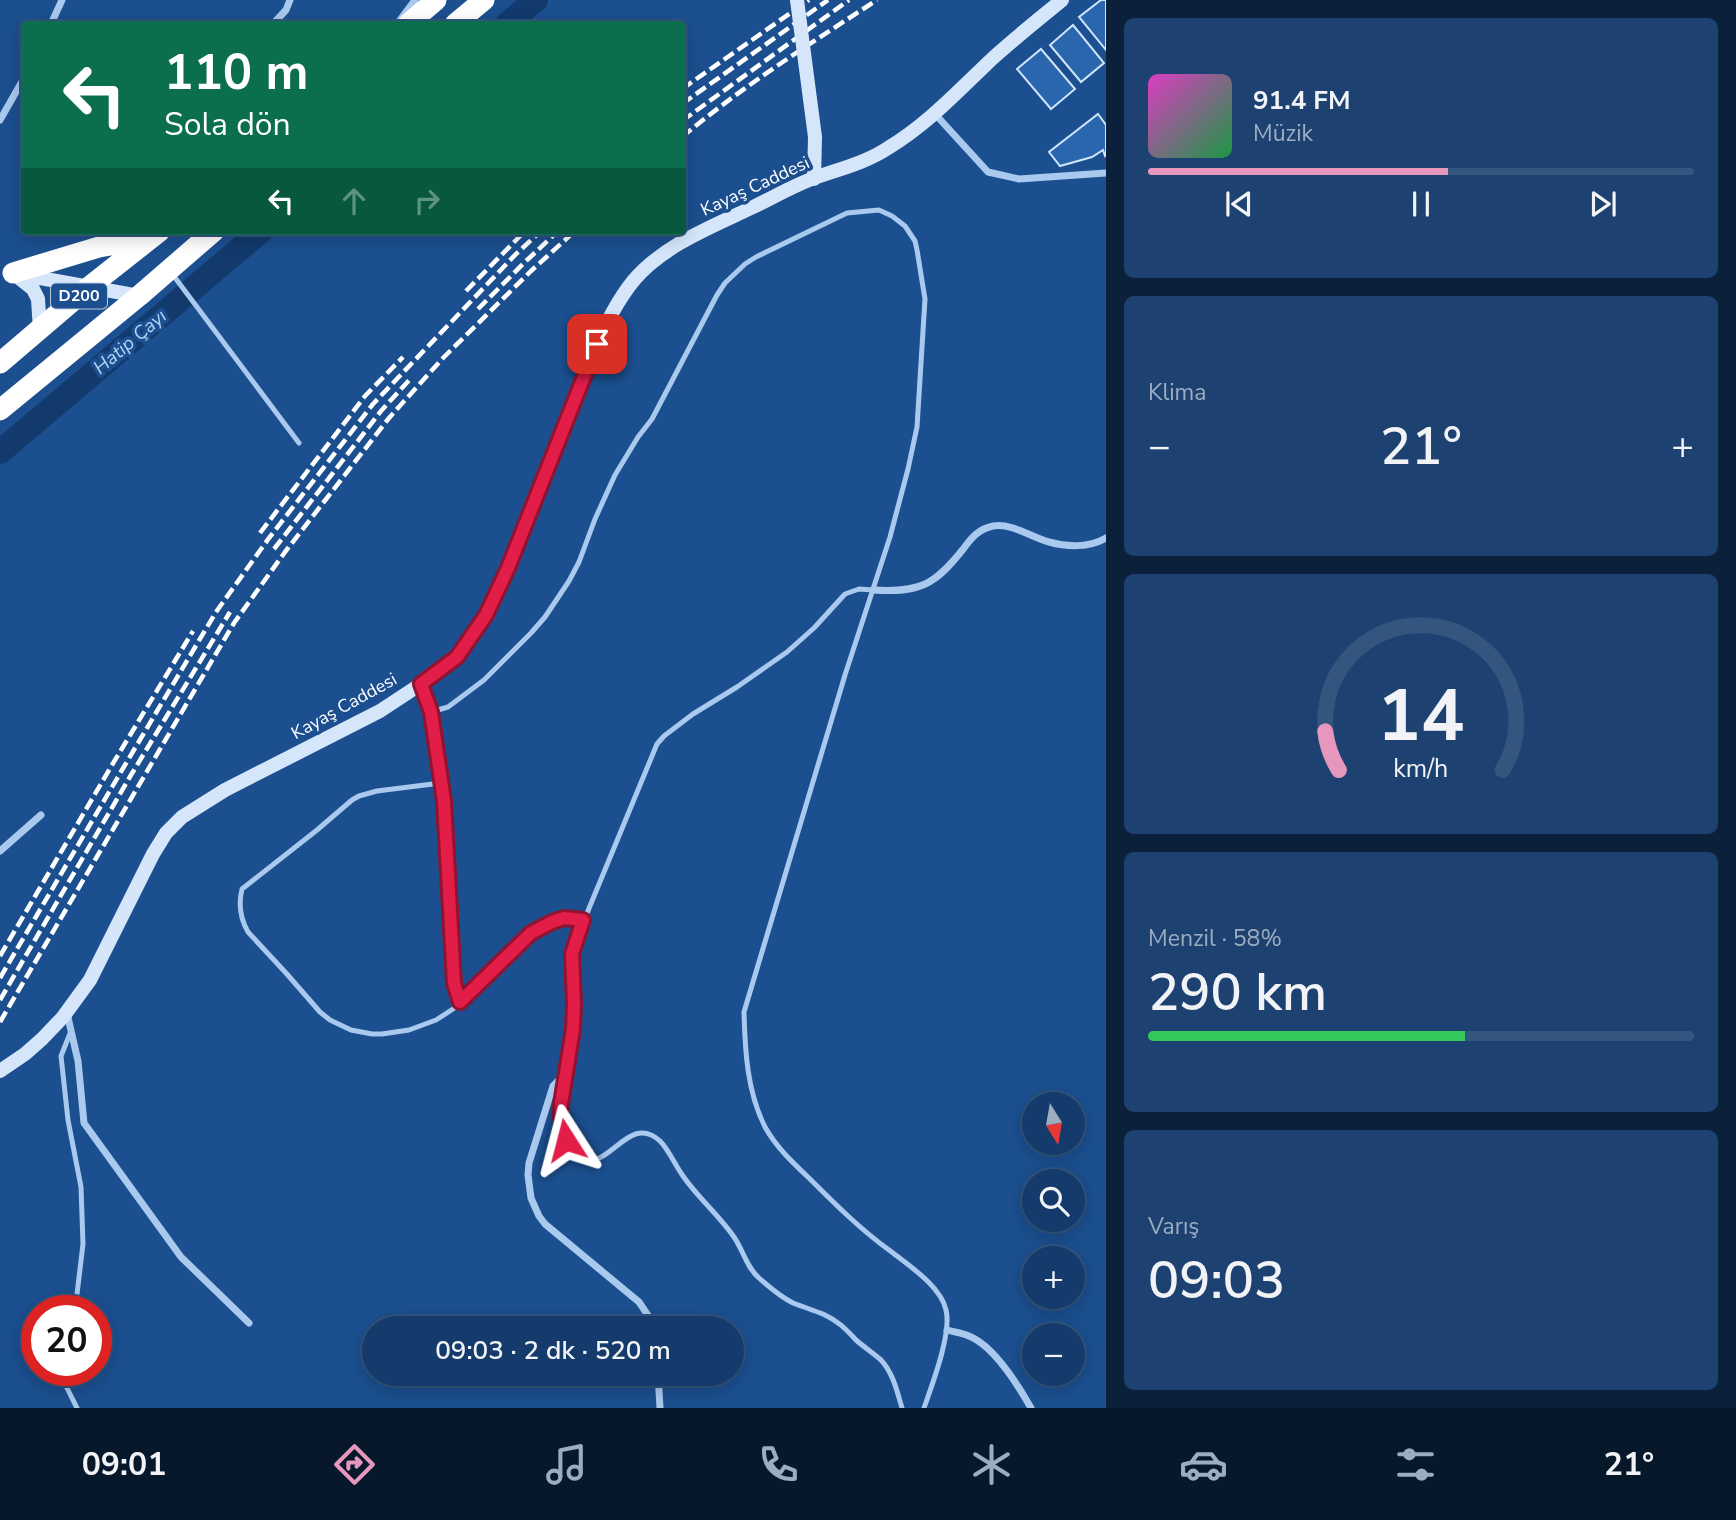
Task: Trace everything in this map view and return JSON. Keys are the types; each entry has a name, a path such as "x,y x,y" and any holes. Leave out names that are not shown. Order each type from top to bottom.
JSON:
{"highway":[{"path":"412,21 436,0"},
{"path":"459,21 484,0"},
{"path":"7,275 99,243 150,235"},
{"name":"D200","path":"0,363 155,235"},
{"name":"D200","path":"0,410 139,296 175,277 211,235"}],"street":[{"path":"52,21 62,0"},
{"path":"276,21 286,10 290,0"},
{"path":"399,21 415,0"},
{"path":"797,0 815,137 814,179"},
{"name":"Kayaş Caddesi","path":"0,1071 25,1054 67,1013 90,980 153,854 166,833 182,817 225,790 380,710 457,657 486,615 508,568 590,358 615,307 633,281 659,256 693,236 814,179 855,165 887,149 935,114 993,57 1062,0"},
{"path":"0,120 21,83"},
{"path":"935,114 989,172 1019,179 1106,173"},
{"path":"7,275 139,296"},
{"path":"7,275 33,289 38,299 40,330"},
{"path":"873,590 897,592 930,582 948,569 973,536 995,526 1012,527 1049,542 1073,545 1088,545 1106,538"},
{"path":"0,851 41,815"},
{"path":"67,1013 78,1061 84,1123 181,1257 248,1324"},
{"path":"564,1082 558,1081 553,1086 532,1151 527,1175 531,1198 539,1216 552,1231 639,1302 648,1316"},
{"path":"947,1330 971,1337 996,1357 1031,1408"},
{"path":"659,1386 660,1408"}],"lane":[{"path":"431,712 448,707 484,680 531,633 558,599 579,562 615,475 652,419 725,284 756,257 847,213 878,210 905,226 915,242 925,299 918,427 898,512 845,675 744,1012 749,1079 765,1126 779,1149 867,1234 939,1293 947,1311 947,1330 924,1408"},
{"path":"175,277 299,443"},
{"path":"873,590 859,589 845,594 787,653 693,714 664,736 652,753 583,920 572,954 573,1029 561,1117 566,1140 574,1154 583,1160 599,1158 628,1136 642,1134 662,1143 683,1177 726,1226 758,1278 790,1302 824,1315 846,1328 882,1362 892,1376 902,1408"},
{"path":"421,684 431,712 444,801 454,983 460,1002"},
{"path":"441,783 377,791 359,796 242,889 239,909 243,925 320,1012 351,1030 372,1034 409,1030 436,1020 453,1009 531,933 564,918 583,920"},
{"path":"71,1031 61,1056 68,1120 81,1187 83,1244 77,1295"},
{"path":"66,1386 77,1408"}],"building":[{"path":"1101,0 1106,0 1106,50 1079,17"},
{"path":"1073,25 1104,63 1081,82 1050,45"},
{"path":"1041,49 1075,89 1051,109 1017,69"},
{"path":"1098,114 1106,125 1106,155 1103,150 1092,157 1060,166 1049,152"}],"waterway":[{"name":"Hatip Çayı","path":"511,21 536,0"},
{"name":"Hatip Çayı","path":"0,452 256,235"}],"railway":[{"path":"686,86 809,0"},
{"path":"686,101 828,0"},
{"path":"686,118 849,0"},
{"path":"686,134 753,83 877,0"},
{"path":"466,291 521,235"},
{"path":"0,978 216,612 269,538 373,404 537,235"},
{"path":"478,309 554,235"},
{"path":"0,1022 234,623 285,552 389,418 443,358 571,235"},
{"path":"260,533 365,396 403,357"},
{"path":"274,549 381,411 412,377"},
{"path":"0,1000 230,612"},
{"path":"0,956 193,631"}],"route":[{"path":"566,1140 561,1104 573,1029 572,954 583,920 564,918 541,926 460,1002 454,983 444,801 431,712 421,684 457,657 486,615 508,568 597,344"}]}
